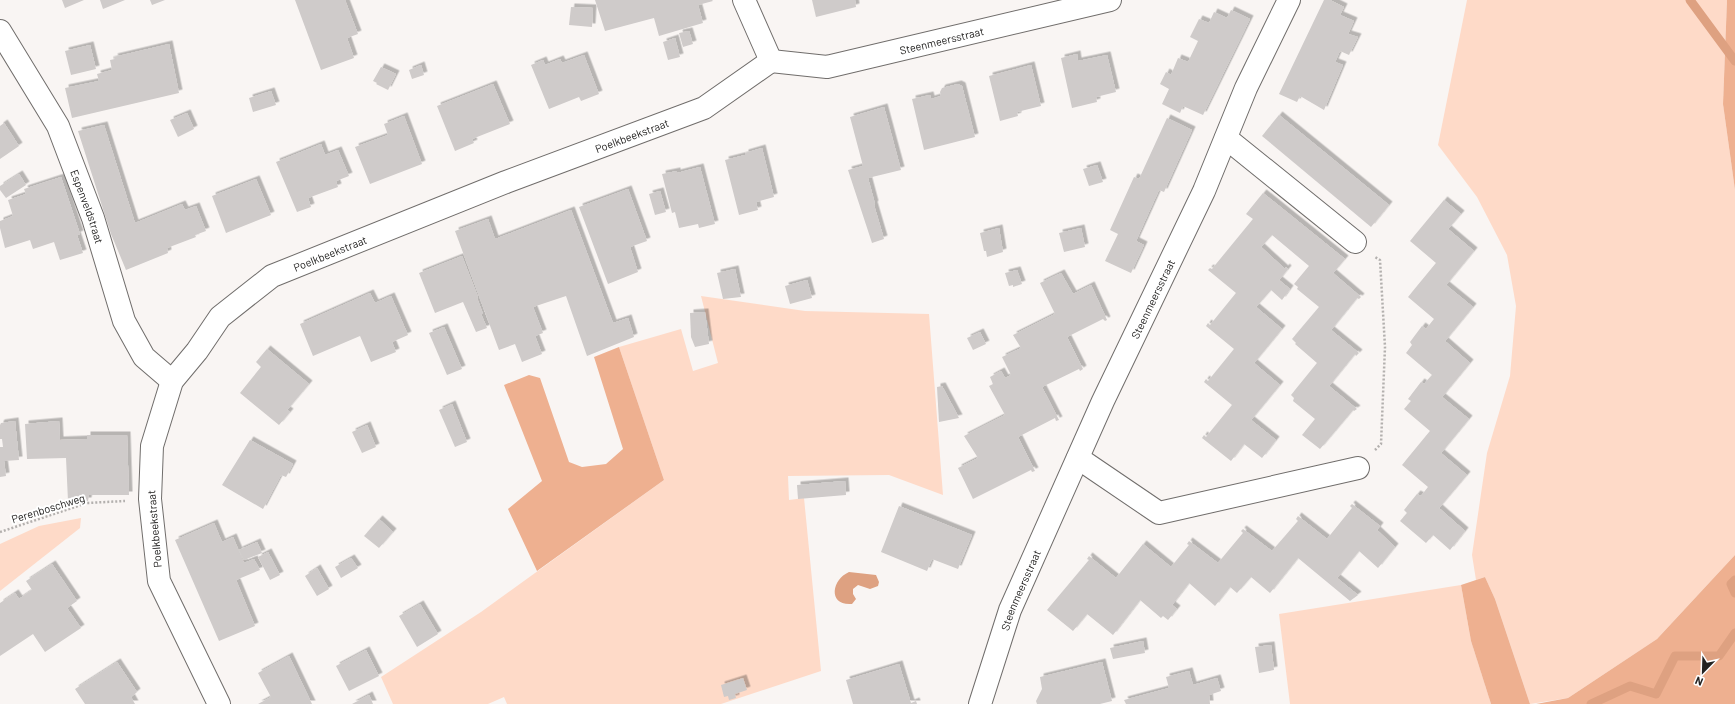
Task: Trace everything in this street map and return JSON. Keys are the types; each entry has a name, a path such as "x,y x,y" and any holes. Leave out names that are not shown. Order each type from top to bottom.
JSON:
{"street":[{"path":"744,0 771,61"},
{"name":"Steenmeersstraat","path":"771,61 827,67 1110,0"},
{"name":"Steenmeersstraat","path":"980,704 1010,610 1103,401 1204,192 1246,88 1289,0"},
{"name":"Espenveldstraat","path":"0,30 58,126 93,218 124,321 144,357 172,381"},
{"name":"Poelkbeekstraat","path":"219,704 159,581 150,499 152,446 172,381 197,351 220,317 272,276 506,182 704,108 771,61"},
{"path":"1226,138 1354,242"},
{"path":"1078,458 1159,513 1358,468"}],"path":[{"path":"1354,242 1380,260 1385,347 1381,444 1358,468"},
{"name":"Perenboschweg","path":"0,532 87,503 150,499"}],"shaded area":[{"path":"1467,0 1727,0 1723,104 1735,190 1735,555 1657,639 1568,698 1530,704 1495,599 1485,577 1476,580 1472,555 1487,453 1510,376 1516,306 1507,255 1477,197 1438,145"},
{"path":"1727,0 1735,0 1735,190 1723,104"},
{"path":"701,296 805,311 929,314 943,495 889,475 788,476 789,500 804,498 821,671 721,704 507,704 504,697 488,704 393,704 381,677 481,612 664,480 619,347 681,329 693,371 718,363"},
{"path":"619,347 664,480 537,571 508,509 542,481 504,385 529,375 540,378 569,462 582,467 606,464 623,449 594,357"},
{"path":"81,518 80,528 0,591 0,544 39,526"},
{"path":"1735,555 1735,704 1536,704 1568,698 1657,639"},
{"path":"849,572 876,575 879,582 878,586 870,589 858,585 853,589 853,594 856,599 852,604 844,604 836,597 835,592 838,581"},
{"path":"1485,577 1495,599 1530,704 1491,704 1471,641 1461,585"},
{"path":"1461,585 1471,641 1491,704 1290,704 1279,614"}],"building":[{"path":"62,0 84,0 65,8"},
{"path":"100,0 125,0 103,9"},
{"path":"150,0 165,0 152,5"},
{"path":"295,0 345,0 358,34 347,38 354,58 321,70"},
{"path":"595,0 713,1 698,5 703,23 659,36 654,18 605,31"},
{"path":"812,0 855,0 856,7 816,17"},
{"path":"1324,0 1330,0 1344,7 1340,15 1354,21 1348,34 1358,37 1349,55 1340,51 1335,62 1343,65 1324,110 1300,96 1297,102 1279,94"},
{"path":"571,7 593,8 592,27 569,25"},
{"path":"1231,10 1250,19 1203,115 1183,106 1180,113 1162,104 1169,89 1160,84 1166,72 1171,75 1178,58 1188,62 1198,41 1190,37 1199,19 1209,23 1214,12 1227,18"},
{"path":"689,31 693,44 683,47 679,33"},
{"path":"675,38 680,57 668,60 663,42"},
{"path":"169,44 179,93 72,118 65,88 99,81 97,74 112,70 110,60 115,59 114,57"},
{"path":"90,45 96,69 71,75 65,51"},
{"path":"1077,54 1078,61 1107,55 1116,92 1096,97 1097,102 1072,108 1061,58"},
{"path":"584,55 599,94 581,101 579,97 549,109 531,65 543,60 545,65 560,59 562,63"},
{"path":"421,65 424,75 412,79 409,70"},
{"path":"1031,65 1041,106 1017,112 1018,116 1000,121 989,76"},
{"path":"381,67 396,74 388,90 373,81"},
{"path":"493,84 510,124 472,139 474,143 455,151 437,106"},
{"path":"958,84 962,86 975,137 924,150 912,99 930,95 931,99 941,96 940,92 942,88"},
{"path":"271,91 276,105 253,112 249,98"},
{"path":"884,107 901,170 868,178 884,239 872,243 848,170 863,166 850,117"},
{"path":"187,113 194,129 178,137 170,120"},
{"path":"1279,115 1389,205 1371,227 1262,136"},
{"path":"404,116 422,164 370,184 355,147 388,135 384,124"},
{"path":"1167,118 1192,130 1164,192 1159,190 1136,241 1144,245 1131,273 1105,261 1118,234 1110,230 1134,177 1139,179"},
{"path":"4,123 19,146 0,159 0,126"},
{"path":"104,125 135,223 182,204 185,210 196,206 206,231 195,235 196,237 167,248 168,253 126,270 111,234 78,131"},
{"path":"321,144 325,155 338,150 349,176 336,181 338,187 308,198 311,207 297,212 276,162"},
{"path":"762,148 774,197 756,202 758,210 739,215 725,160 745,155 745,153"},
{"path":"1097,165 1103,182 1089,186 1083,169"},
{"path":"700,167 715,224 699,228 698,224 679,228 675,212 672,213 662,174 677,171 677,173"},
{"path":"19,174 26,185 6,198 0,190 0,186"},
{"path":"61,177 80,234 77,235 83,253 60,260 54,242 33,249 30,240 5,248 0,228 0,221 13,216 8,200 26,194 24,189"},
{"path":"256,179 271,215 226,233 212,196"},
{"path":"628,189 647,241 630,247 638,272 608,284 579,207"},
{"path":"660,191 666,212 655,215 649,194"},
{"path":"1263,193 1345,259 1333,273 1361,297 1359,299 1357,298 1331,330 1359,353 1356,356 1355,354 1329,386 1357,409 1354,411 1353,410 1320,449 1302,435 1315,419 1293,401 1294,398 1291,395 1317,363 1295,344 1296,343 1292,339 1319,307 1297,289 1298,287 1294,284 1309,266 1272,235 1261,247 1285,269 1286,267 1288,269 1279,280 1290,289 1282,300 1271,290 1256,307 1282,329 1254,363 1280,385 1251,420 1276,440 1262,458 1244,444 1231,461 1202,438 1204,435 1206,437 1232,405 1204,382 1206,379 1208,381 1234,349 1206,326 1208,323 1210,325 1236,293 1208,270 1210,268 1212,269 1253,219 1246,214"},
{"path":"1444,200 1461,214 1448,229 1474,251 1446,285 1473,307 1445,341 1470,363 1442,397 1469,419 1441,453 1467,475 1439,508 1465,531 1450,550 1433,535 1426,543 1400,521 1407,513 1404,510 1417,494 1421,496 1428,487 1402,465 1430,431 1404,409 1411,401 1408,399 1421,382 1424,384 1432,375 1406,353 1412,345 1410,342 1422,326 1426,329 1434,319 1408,297 1436,263 1410,241"},
{"path":"571,210 613,323 628,318 634,337 587,356 566,296 533,307 543,333 535,336 542,354 522,362 515,344 499,350 455,231 488,219 495,239"},
{"path":"999,228 1003,252 987,257 980,233"},
{"path":"1081,228 1085,247 1064,252 1059,233"},
{"path":"462,256 478,297 477,298 483,314 481,314 487,328 476,332 463,302 435,313 419,273"},
{"path":"735,269 741,297 723,299 717,273"},
{"path":"1017,270 1022,284 1013,287 1013,285 1009,286 1005,273"},
{"path":"1061,273 1073,294 1091,285 1107,320 1105,321 1103,319 1067,337 1083,369 1080,371 1079,369 1042,387 1059,420 1056,421 1055,418 1018,437 1035,471 1032,472 1031,470 973,499 958,468 978,458 964,436 1005,415 989,386 993,384 990,377 1001,371 1005,378 1011,375 1002,357 1021,348 1013,335 1055,314 1040,283"},
{"path":"807,280 812,298 790,304 785,286"},
{"path":"370,293 375,303 391,296 408,335 392,342 396,352 371,362 360,336 313,356 300,324"},
{"path":"705,312 709,344 695,347 691,337 690,313"},
{"path":"444,327 462,369 447,375 429,333"},
{"path":"980,332 986,344 973,350 967,338"},
{"path":"267,349 309,384 287,410 290,412 279,425 240,393 261,367 256,362"},
{"path":"942,386 959,418 939,422 937,387"},
{"path":"452,404 467,442 455,447 439,410"},
{"path":"15,421 19,460 4,461 6,476 0,477 0,447 3,447 2,439 0,439 0,425 1,423"},
{"path":"59,421 60,440 87,439 87,435 127,435 129,495 89,495 88,501 68,501 66,458 27,459 25,424"},
{"path":"367,425 376,447 362,453 352,432"},
{"path":"250,440 293,464 286,477 281,475 263,509 222,485"},
{"path":"845,481 846,495 798,499 797,485"},
{"path":"1352,504 1380,526 1377,530 1395,547 1378,568 1359,551 1337,578 1358,595 1350,601 1298,558 1270,593 1251,577 1237,593 1230,587 1215,606 1189,583 1172,605 1177,609 1168,620 1163,616 1161,618 1140,600 1113,635 1087,614 1073,631 1047,610 1089,560 1087,559 1089,556 1116,578 1143,544 1171,567 1189,545 1187,544 1189,541 1218,563 1243,533 1241,531 1243,529 1272,551 1298,521 1296,519 1298,516 1327,539 1352,508 1350,506"},
{"path":"899,506 972,535 958,569 932,559 927,571 881,552"},
{"path":"379,519 393,532 379,548 364,536"},
{"path":"214,523 222,542 233,537 244,563 254,559 260,570 236,580 255,626 219,641 175,540"},
{"path":"257,542 262,553 244,560 239,550"},
{"path":"268,552 280,575 270,580 258,557"},
{"path":"351,558 358,568 341,578 335,567"},
{"path":"52,564 77,601 67,608 81,628 45,652 33,634 0,656 0,603 15,593 19,599 32,590 26,581"},
{"path":"317,568 329,589 317,596 305,576"},
{"path":"420,604 438,634 417,647 399,616"},
{"path":"1143,641 1145,653 1113,659 1110,648"},
{"path":"1271,645 1274,670 1259,673 1255,647"},
{"path":"366,650 379,676 349,691 336,666"},
{"path":"289,656 312,704 258,704 271,697 258,673"},
{"path":"117,662 137,692 131,697 135,704 85,704 75,689"},
{"path":"1102,662 1112,701 1100,704 1037,704 1036,701 1042,689 1040,677"},
{"path":"899,664 911,703 916,701 917,704 853,704 846,680"},
{"path":"1189,671 1193,685 1217,678 1221,691 1209,695 1210,704 1126,704 1124,700 1169,688 1166,677"},
{"path":"743,678 747,690 735,694 736,698 729,700 728,696 724,697 721,685"},
{"path":"369,695 373,704 352,704"}],"waterway":[{"path":"1690,0 1735,61"},
{"path":"1735,580 1731,584 1735,593"},
{"path":"1591,704 1630,686 1656,694 1675,656 1719,656 1735,633"}]}
